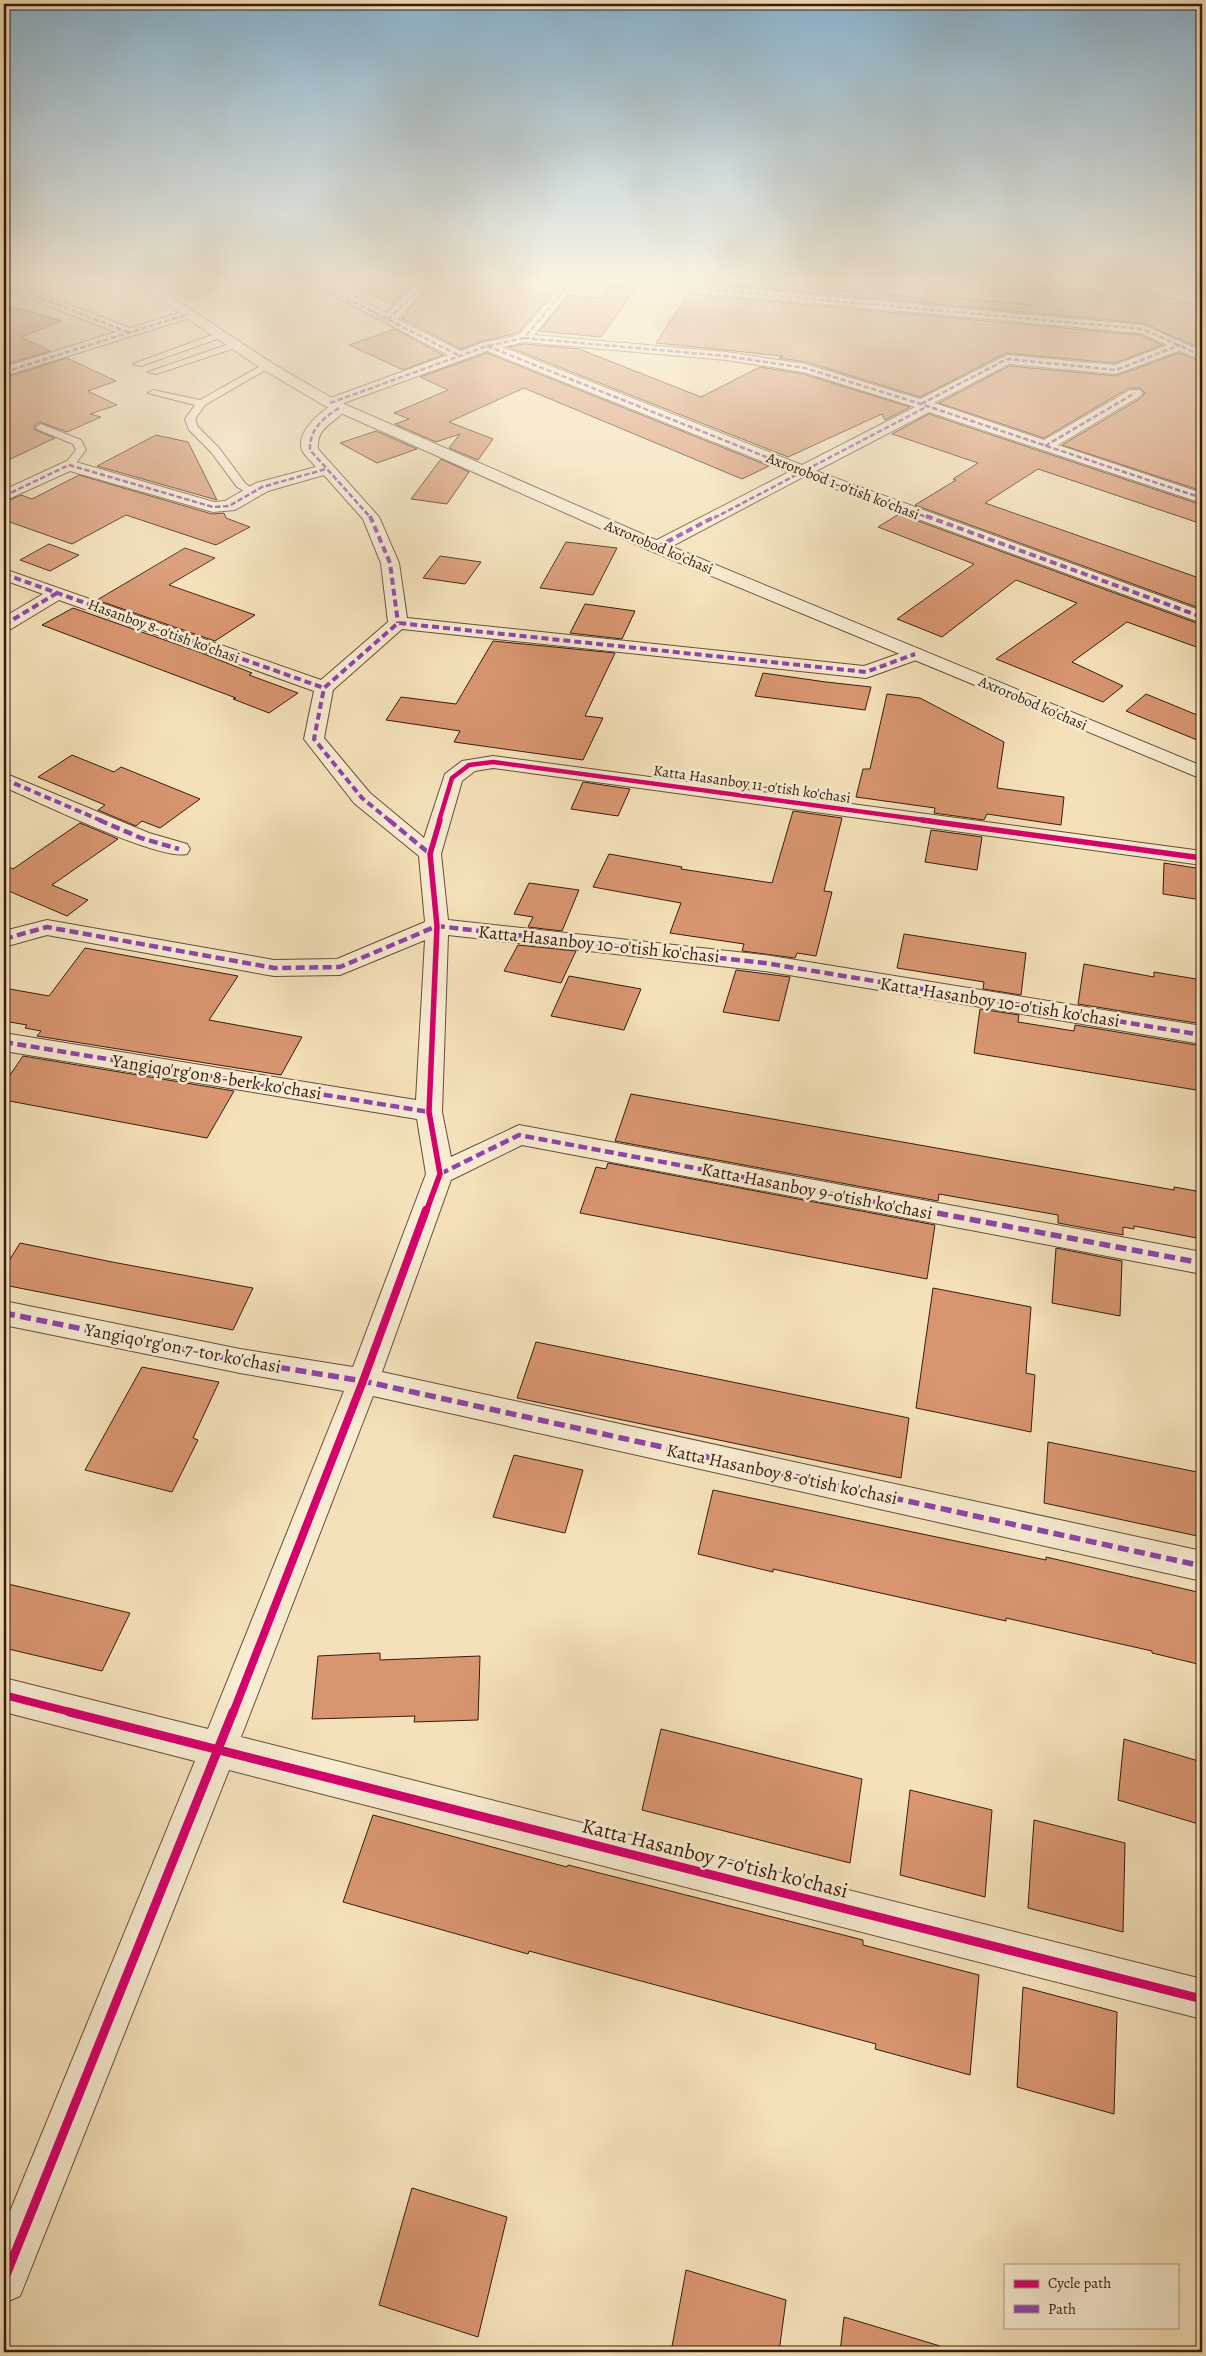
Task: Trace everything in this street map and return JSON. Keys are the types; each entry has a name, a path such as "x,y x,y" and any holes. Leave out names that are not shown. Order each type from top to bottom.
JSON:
{"street":[{"name":"Axrorobod ko'chasi","path":"308,390 335,406 657,547 1202,774"},
{"path":"375,390 335,406 316,427 308,443 310,450 326,469 371,517 390,562 398,622"},
{"name":"Axrorobod 1-o'tish ko'chasi","path":"598,390 804,472 1202,617"},
{"path":"875,390 1202,498"},
{"path":"657,547 804,472 951,390"},
{"path":"1045,446 1135,393"},
{"path":"4,496 69,464 213,507 229,506 251,492 326,469"},
{"name":"Hasanboy 8-o'tish ko'chasi","path":"4,574 324,688"},
{"path":"4,624 57,593"},
{"path":"430,854 362,798 314,739 324,688 398,622 866,672 915,654"},
{"name":"Katta Hasanboy 11-o'tish ko'chasi","path":"440,1174 430,1112 437,926 430,854 452,778 469,765 493,762 1202,858"},
{"path":"4,779 141,838 178,849"},
{"name":"Katta Hasanboy 10-o'tish ko'chasi","path":"4,939 47,927 274,968 340,967 437,926 765,963 1202,1035"},
{"name":"Yangiqo'rg'on 8-berk ko'chasi","path":"4,1042 430,1112"},
{"name":"Katta Hasanboy 9-o'tish ko'chasi","path":"440,1174 519,1136 1202,1263"},
{"path":"4,2280 220,1748 440,1174"},
{"name":"Yangiqo'rg'on 7-tor ko'chasi","path":"4,1313 240,1361 362,1381"},
{"name":"Katta Hasanboy 8-o'tish ko'chasi","path":"362,1381 1202,1566"},
{"name":"Katta Hasanboy 7-o'tish ko'chasi","path":"4,1695 220,1748 1202,1999"}],"lane":[{"path":"225,390 202,403 190,419 193,428 220,456 241,485 251,492"},
{"path":"153,393 202,403"},
{"path":"41,427 77,442 81,450 69,464"}],"building":[{"path":"4,390 91,390 88,391 117,405 90,414 101,417 67,432 40,422 34,426 35,430 55,438 4,462"},
{"path":"448,390 520,390 449,422 493,439 478,460 449,448 460,434 436,442 395,424 409,419 394,413"},
{"path":"529,390 579,390 769,466 742,479"},
{"path":"617,390 683,390 701,397 715,390 855,390 910,407 885,420 882,414 788,457"},
{"path":"897,390 934,390 920,397"},
{"path":"964,390 1126,390 1044,438 939,403"},
{"path":"1142,390 1202,390 1202,491 1062,445 1141,398 1145,393"},
{"path":"929,414 1202,505 1202,524 1038,469 985,503 1202,579 1202,609 915,505 956,480 953,479 978,463 892,434"},
{"path":"376,431 417,449 377,463 340,443"},
{"path":"156,435 188,442 217,500 97,466"},
{"path":"441,459 469,472 447,504 411,499"},
{"path":"79,475 212,514 224,513 226,518 250,527 216,545 126,515 72,544 4,520 4,503 21,495 32,499"},
{"path":"899,514 1202,625 1202,649 1127,622 1072,662 1123,686 1103,702 996,659 1077,603 1016,580 942,637 897,619 974,564 878,527"},
{"path":"566,542 617,548 593,595 540,588"},
{"path":"49,544 79,555 50,571 20,560"},
{"path":"185,548 215,558 169,585 255,615 215,641 97,600"},
{"path":"440,556 481,562 465,584 423,578"},
{"path":"585,604 635,611 622,639 570,633"},
{"path":"73,608 199,652 252,673 249,675 298,693 269,713 233,699 236,698 42,625"},
{"path":"493,641 615,653 585,716 603,718 583,760 454,742 460,731 386,720 401,697 456,704"},
{"path":"763,673 871,687 865,710 755,696"},
{"path":"887,694 920,698 1004,742 997,788 1064,797 1061,825 987,814 984,820 934,813 935,808 856,797 863,769 870,769"},
{"path":"1146,694 1202,717 1202,742 1126,711"},
{"path":"72,755 114,772 121,767 200,799 160,828 142,821 136,826 98,810 105,805 38,777"},
{"path":"583,782 630,789 618,816 571,809"},
{"path":"793,811 842,818 824,891 832,892 816,956 797,953 795,958 742,951 744,944 670,933 681,903 593,887 609,854 682,867 681,869 772,883"},
{"path":"80,823 118,839 52,885 88,900 67,916 4,889 4,865 13,869"},
{"path":"931,830 982,837 977,870 925,862"},
{"path":"1164,863 1202,869 1202,900 1163,894"},
{"path":"529,883 579,890 562,931 528,927 533,917 514,914"},
{"path":"904,934 1026,953 1021,995 983,989 984,982 897,968"},
{"path":"518,945 576,951 561,983 504,971"},
{"path":"85,948 238,976 209,1020 302,1037 281,1075 37,1036 41,1031 25,1028 27,1025 4,1021 4,988 49,996"},
{"path":"1084,964 1154,977 1154,972 1202,980 1202,1024 1078,1004"},
{"path":"736,970 790,977 779,1021 723,1012"},
{"path":"569,976 641,989 624,1030 551,1016"},
{"path":"980,1009 1019,1015 1018,1022 1074,1031 1075,1025 1202,1046 1202,1091 974,1053"},
{"path":"23,1056 234,1091 207,1138 4,1100 4,1084"},
{"path":"631,1094 1174,1190 1174,1187 1202,1192 1202,1239 1134,1226 1134,1229 1123,1227 1123,1235 1058,1223 1058,1215 939,1194 938,1201 615,1141"},
{"path":"608,1163 935,1225 927,1279 580,1213 596,1167 606,1169"},
{"path":"20,1243 253,1288 233,1330 4,1285 4,1269"},
{"path":"1056,1248 1122,1261 1120,1316 1052,1303"},
{"path":"933,1288 1031,1307 1026,1373 1035,1375 1031,1432 916,1408"},
{"path":"536,1342 909,1418 901,1478 517,1398"},
{"path":"142,1367 219,1382 193,1438 198,1440 172,1492 85,1470"},
{"path":"1048,1442 1202,1473 1202,1537 1044,1503"},
{"path":"514,1455 583,1470 565,1533 493,1517"},
{"path":"713,1490 1046,1560 1046,1557 1202,1593 1202,1665 1152,1653 1152,1651 1006,1618 1006,1621 773,1569 773,1572 698,1554"},
{"path":"4,1583 130,1613 102,1671 4,1648"},
{"path":"380,1653 380,1660 480,1656 478,1720 414,1722 415,1716 312,1719 318,1656"},
{"path":"661,1729 862,1779 850,1863 642,1810"},
{"path":"1124,1739 1202,1762 1202,1825 1118,1800"},
{"path":"910,1790 992,1810 985,1897 900,1875"},
{"path":"373,1815 567,1867 568,1865 863,1940 863,1945 979,1975 970,2075 875,2049 876,2044 529,1951 528,1954 343,1902"},
{"path":"1034,1820 1125,1843 1123,1932 1028,1908"},
{"path":"1023,1987 1117,2012 1114,2114 1017,2087"},
{"path":"412,2188 507,2217 478,2337 379,2305"},
{"path":"686,2270 786,2300 779,2352 671,2352"},
{"path":"844,2317 940,2346 939,2352 840,2352"}],"marked path":[{"path":"330,403 366,390"},
{"path":"598,390 804,472 1202,617"},
{"path":"876,390 1202,498"},
{"path":"921,404 948,390"},
{"path":"1045,446 1135,393"},
{"path":"657,547 928,406"},
{"path":"339,408 328,415 314,430 311,437 310,450 371,517 390,563 398,623"},
{"path":"4,496 69,465 213,507 229,506 262,487 326,469"},
{"path":"4,574 324,688"},
{"path":"4,625 57,593"},
{"path":"430,854 362,798 314,739 324,688 398,623 866,672 915,654"},
{"path":"4,779 141,838 179,849"},
{"path":"4,939 47,927 274,968 340,967 437,926 765,963 1202,1035"},
{"path":"4,1042 429,1112"},
{"path":"440,1174 519,1135 1202,1263"},
{"path":"4,1313 240,1361 363,1381 1202,1566"}],"cycle path":[{"path":"4,2280 219,1748 363,1381 440,1174 429,1112 437,926 430,854 452,778 469,765 493,762 1202,858"},
{"path":"4,1695 1202,1999"}]}
